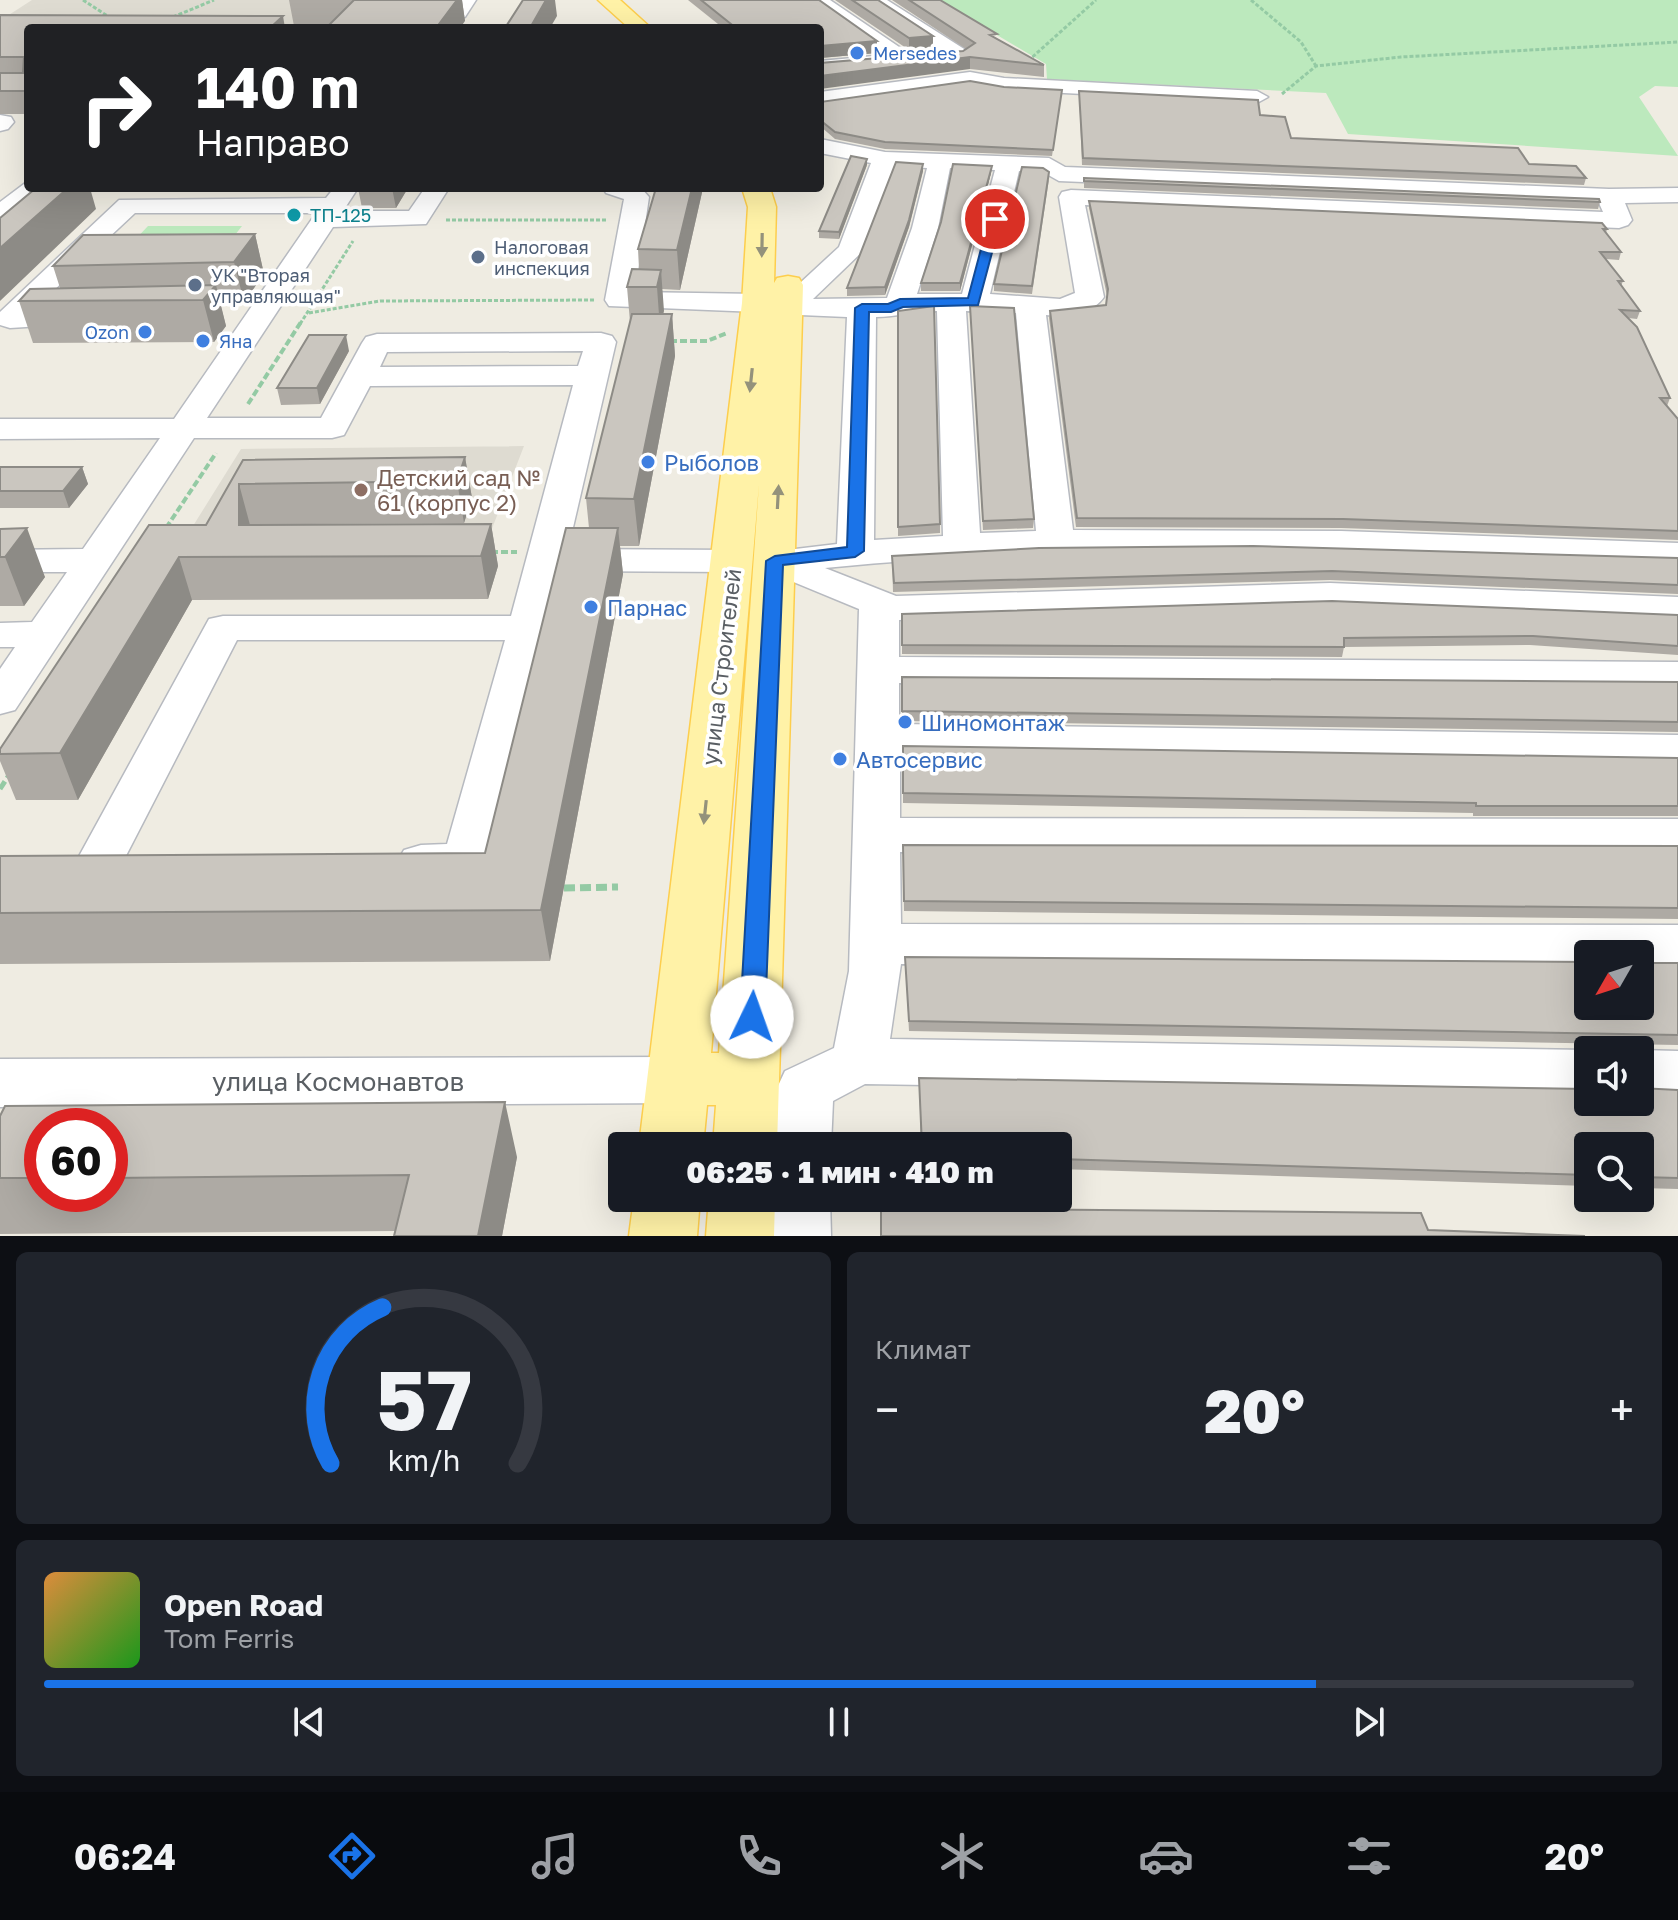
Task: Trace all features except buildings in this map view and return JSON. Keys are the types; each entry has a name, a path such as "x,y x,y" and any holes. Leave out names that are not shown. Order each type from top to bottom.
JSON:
{"main road":[{"path":"586,0 612,24"},
{"path":"608,0 636,24"},
{"name":"улица Строителей","path":"746,1132 749,1078 754,561 772,305 762,207 757,192"},
{"name":"улица Строителей","path":"772,305 790,258"},
{"name":"улица Строителей","path":"672,1132 676,1080 754,561"},
{"path":"676,1080 749,1078"},
{"path":"663,1236 666,1212"},
{"path":"740,1236 741,1212"}],"street":[{"path":"397,13 458,13 467,0"},
{"path":"818,0 904,59"},
{"path":"824,67 962,54 874,0"},
{"path":"824,97 970,78 1004,84 1257,97"},
{"path":"847,151 907,139 1065,147"},
{"path":"824,147 885,159 1049,165 1059,174 1609,196 1678,195"},
{"path":"772,305 851,250 885,159"},
{"path":"900,303 925,228 940,161"},
{"path":"962,544 962,302 1009,164"},
{"path":"0,192 24,171"},
{"path":"0,215 26,192"},
{"path":"0,239 53,192"},
{"path":"5,323 128,205 336,204 366,220 417,219 434,192"},
{"path":"631,192 637,197 619,300 862,308 891,308 900,303 962,302 1063,308 1090,297 1071,197 1619,220 1609,196"},
{"path":"1,698 47,634 180,430 245,314 280,263 336,204"},
{"path":"65,264 126,264"},
{"path":"1030,305 1056,541"},
{"path":"855,551 862,308"},
{"path":"5,323 104,317"},
{"path":"0,429 332,428 377,343 601,342 467,861 374,863"},
{"path":"359,377 591,375"},
{"path":"547,556 754,561 855,551 1056,541 1351,543 1678,554"},
{"path":"0,561 93,560"},
{"path":"754,561 891,608 1330,595 1678,609"},
{"path":"859,1061 875,971 879,603"},
{"path":"143,868 76,870 223,628 526,628"},
{"path":"0,635 47,634"},
{"path":"878,670 1678,675"},
{"path":"878,738 1678,750"},
{"path":"876,835 1678,836"},
{"path":"875,944 1678,945"},
{"path":"803,1132 805,1088 859,1061 1574,1073"},
{"path":"1654,1073 1678,1074"},
{"name":"улица Космонавтов","path":"0,1083 676,1080"},
{"path":"800,1212 800,1236"}],"path":[{"path":"83,0 118,22 103,22"},
{"path":"173,17 214,0"},
{"path":"1027,62 1096,0"},
{"path":"1251,0 1301,42 1316,66"},
{"path":"1257,97 1281,94 1316,66 1401,57 1678,42"},
{"path":"417,219 633,220"},
{"path":"158,541 366,220"},
{"path":"308,313 380,301 619,300"},
{"path":"601,342 707,341"},
{"path":"484,552 547,556"},
{"path":"0,789 17,763"},
{"path":"564,888 618,887"}],"shaded area":[{"path":"32,0 366,0 357,24 24,26 4,18"},
{"name":"Детский сад № 61 (корпус 2)","path":"524,446 486,544 183,542 241,449"}],"green space":[{"path":"938,0 1678,0 1678,87 1655,86 1639,97 1678,156 1348,134 1326,93 1047,79 1046,64"},
{"path":"148,226 242,226 228,244 131,244"}],"place":[{"name":"Mersedes","path":"857,53"},
{"name":"ТП-125","path":"294,215"},
{"name":"Налоговая инспекция","path":"478,257"},
{"name":"УК \"Вторая управляющая\"","path":"195,285"},
{"name":"Ozon","path":"145,332"},
{"name":"Яна","path":"203,341"},
{"name":"Рыболов","path":"648,462"},
{"name":"Детский сад № 61 (корпус 2)","path":"361,490"},
{"name":"Парнас","path":"591,607"},
{"name":"Шиномонтаж","path":"905,722"},
{"name":"Автосервис","path":"840,759"}],"route":[{"path":"752,1017 775,561 855,551 862,308 891,308 900,303 974,302 995,219"}]}
